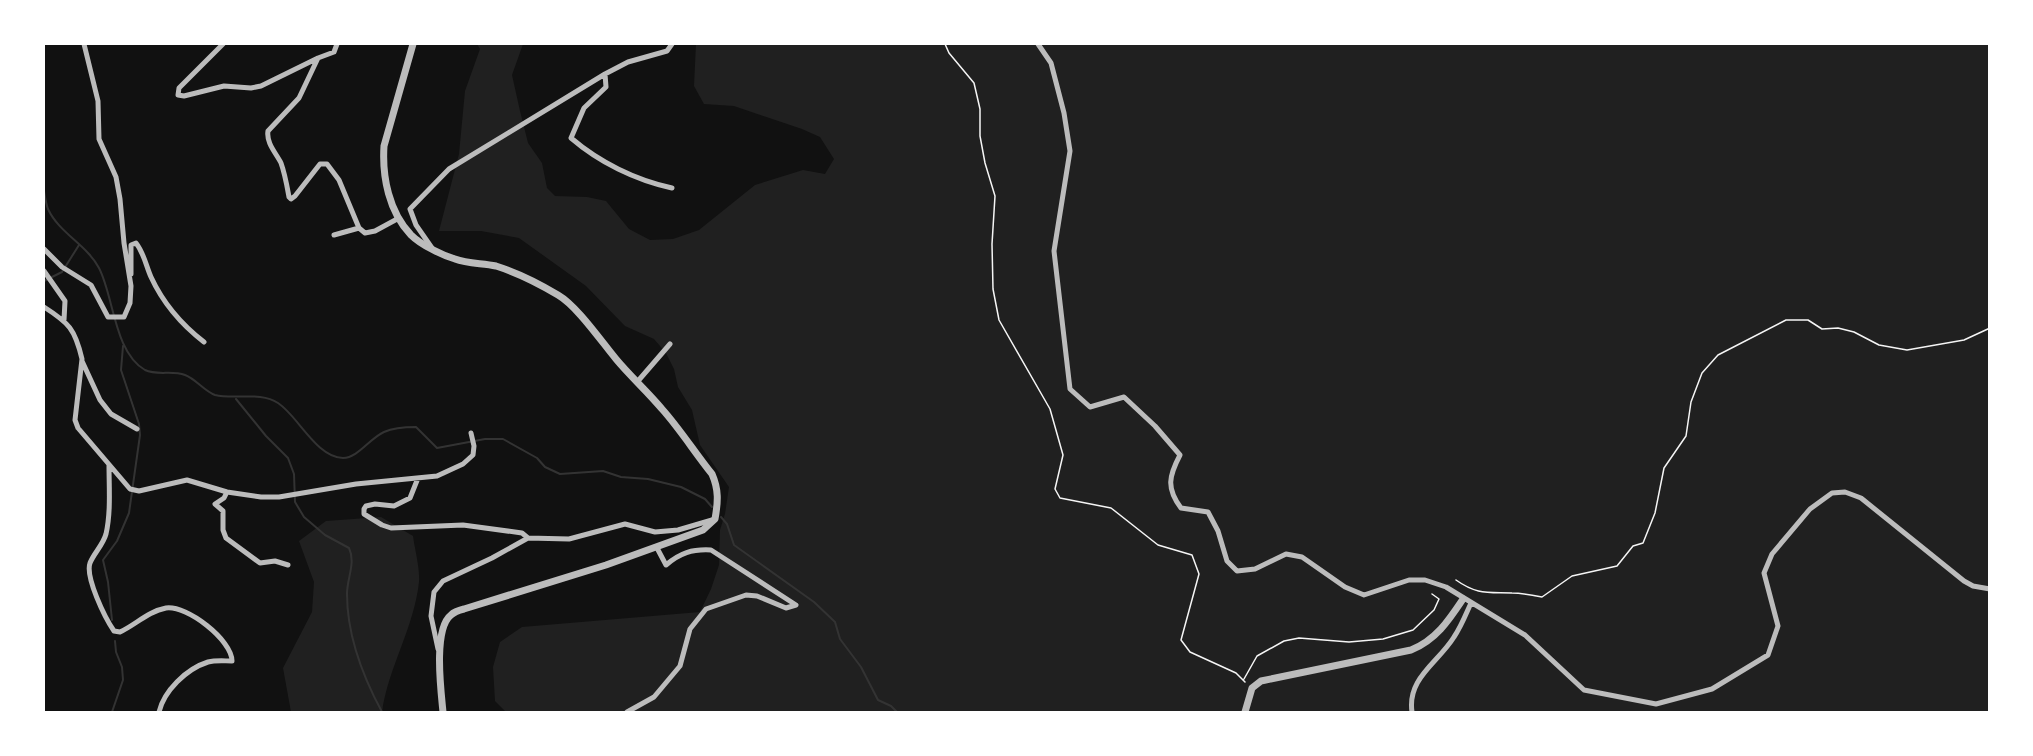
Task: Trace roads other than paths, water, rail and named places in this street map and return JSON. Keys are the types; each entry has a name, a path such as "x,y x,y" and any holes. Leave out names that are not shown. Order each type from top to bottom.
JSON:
{"street":[{"path":"84,44 98,101 99,139 116,177 131,286"},
{"path":"224,44 179,88 178,95 184,96 224,86 251,88 261,86 334,52 337,44"},
{"path":"413,44 384,152 387,190 399,218 412,236 456,260 494,266 522,275 561,296 584,320 628,374 638,381 665,412 712,474 717,486 718,497 715,519 702,530 657,548 450,615 444,626 440,654"},
{"path":"432,248 416,225 410,213 411,206 448,170 605,74 628,62 666,51 672,44"},
{"path":"1038,44 1051,63 1064,112 1070,152 1054,251 1070,389 1090,407 1124,397 1155,426 1180,455 1172,470 1172,496 1181,508 1208,512 1218,531 1227,561 1237,571 1255,570 1286,554 1302,556 1345,587 1365,595 1409,580 1425,580 1446,587 1525,635 1584,690 1656,704 1712,689 1768,655 1778,626 1764,573 1772,554 1810,508 1832,493 1845,492 1861,498 1964,581 1972,586 1989,589"},
{"path":"318,58 299,98 270,127 267,136 281,163 289,197 291,199 295,196 320,164 327,164 336,174 359,228 365,233 375,231 399,218"},
{"path":"605,74 606,87 584,108 571,138 584,149 624,171 649,183 672,188"},
{"path":"334,235 359,228"},
{"path":"44,249 62,267 91,285 108,317 124,317 130,303 131,245 136,243 163,298 178,319 204,342"},
{"path":"45,272 65,301 64,320"},
{"path":"46,308 64,320 74,335 100,400 111,414 136,429"},
{"path":"638,381 670,344"},
{"path":"82,359 75,420 78,428 130,489 139,491 187,480 227,492 261,497 437,476 463,464 473,455 472,436"},
{"path":"109,465 109,514 105,537 88,569 93,586 114,631 120,633 157,610 176,608 217,634 232,654 232,661 206,662 188,673 161,702 159,712"},
{"path":"418,478 410,498 394,506 369,505 364,509 364,514 391,528 463,525 522,533 528,538"},
{"path":"227,492 224,498 215,504 223,511 223,530 226,538 260,563 275,561 288,565"},
{"path":"443,712 440,654 431,616 434,592 443,581 528,538 569,538 625,524 655,532 678,530 715,519"},
{"path":"627,712 654,698 680,666 690,629 706,609 746,594 786,608 796,605 711,550 696,549 683,553 666,565 657,548"},
{"path":"1245,712 1252,687 1261,681 1421,646 1442,630 1463,599"},
{"path":"1412,712 1410,699 1418,681 1454,637 1471,603"}],"waterway":[{"path":"44,191 47,207 53,217 88,252 99,268 127,351 145,370 154,373 185,375 215,395 271,399 285,409 316,444 333,456 343,458 354,455 384,432 416,427 437,448 485,439 503,439 537,458 545,467 560,474 603,471 621,477 648,479 681,487 705,499 712,507"},
{"path":"44,281 62,272 79,245"},
{"path":"112,620 103,560 117,541 129,513 140,435 139,424 121,370 123,346"},
{"path":"236,399 266,436 288,458 294,474 295,502 304,517 325,535 349,548 352,559 347,594 353,640 368,684 382,712"},
{"path":"721,517 727,524 734,545 814,602 835,622 840,639 861,667 878,700 891,706 897,712"},
{"path":"112,712 123,680 115,641"}]}
